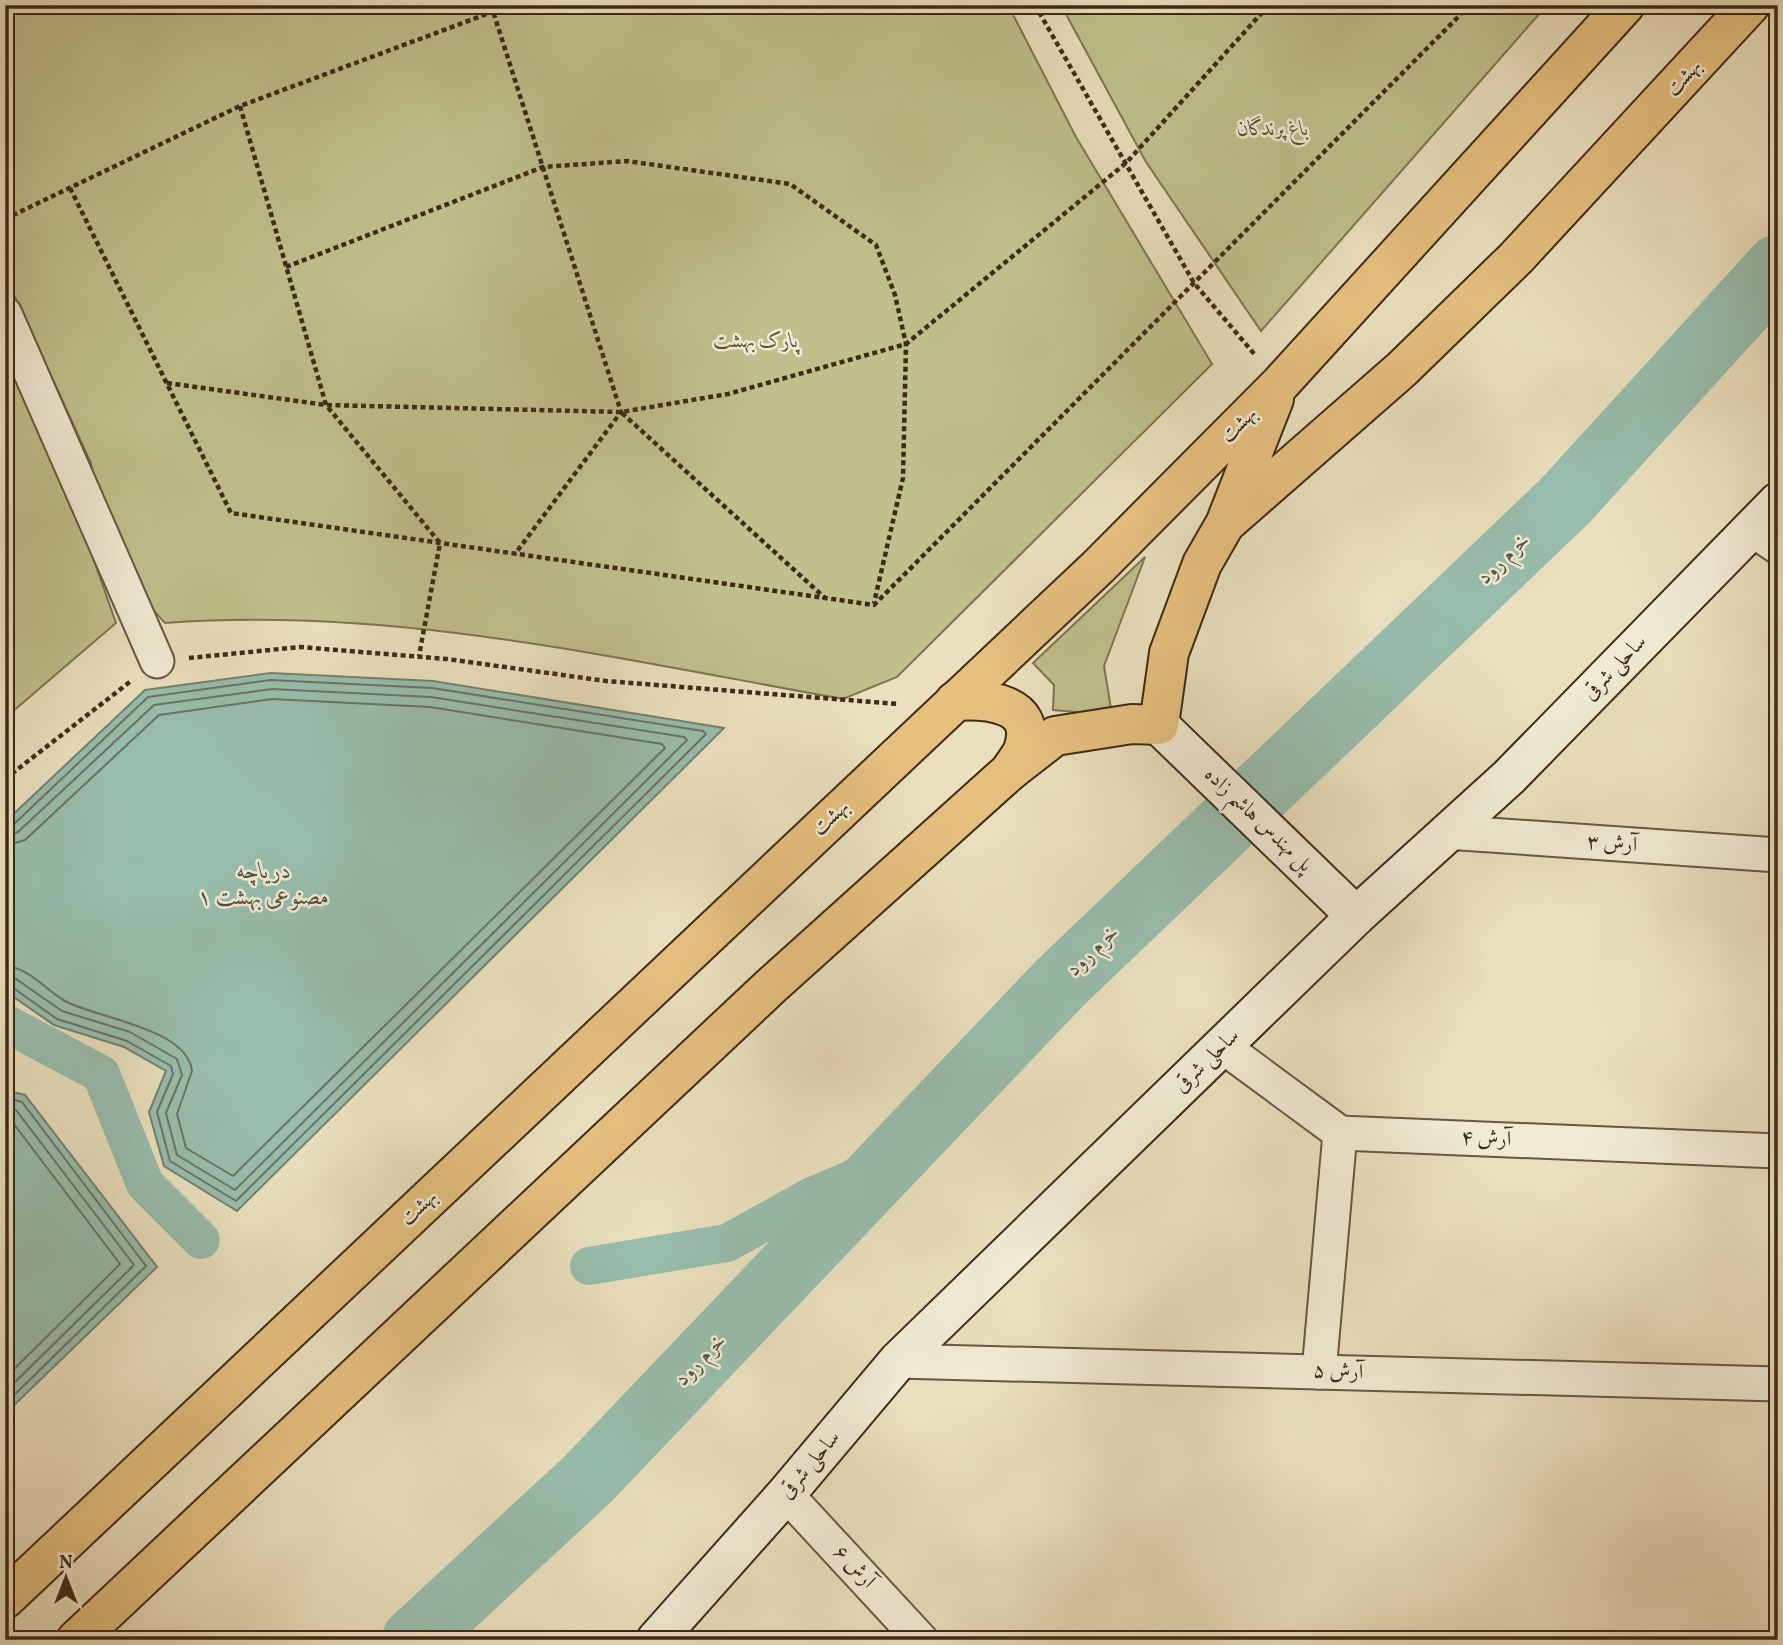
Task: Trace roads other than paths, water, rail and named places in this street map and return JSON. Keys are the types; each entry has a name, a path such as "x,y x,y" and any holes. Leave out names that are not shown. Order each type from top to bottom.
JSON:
{"main road":[{"name":"بهشت","path":"5,1600 1098,567 1280,384 1625,5"},
{"name":"بهشت","path":"1160,725 1163,678 1169,653 1202,564 1225,524 1402,369 1516,258 1750,5"},
{"path":"1225,524 1280,384"},
{"name":"ساحلی شرقی","path":"656,1640 786,1494 898,1361 1356,916 1765,538 1778,502"},
{"path":"951,705 992,699 1019,716 1025,729 1024,748 1010,771"},
{"path":"76,1640 770,987 1010,771 1055,736 1132,723 1160,725"},
{"name":"پل مهندس هاشم زاده","path":"1160,725 1356,916"}],"street":[{"path":"5,314 157,661"},
{"name":"آرش ۳","path":"1446,832 1778,855"},
{"path":"1222,1046 1340,1133 1319,1372"},
{"name":"آرش ۴","path":"1340,1133 1778,1151"},
{"name":"آرش ۵","path":"898,1361 1778,1384"},
{"name":"آرش ۶","path":"786,1494 921,1640"}],"water":[{"name":"دریاچه مصنوعی بهشت ۱","path":"271,673 433,681 724,728 237,1211 164,1166 149,1112 166,1071 124,1047 54,1025 5,991 5,822 145,690"},
{"path":"5,1090 25,1095 157,1267 5,1414"}],"waterway":[{"name":"خرم رود","path":"414,1640 588,1479 1060,983 1565,501 1778,267"},
{"path":"5,1023 101,1074 145,1184 201,1240"},
{"path":"589,1266 727,1243 810,1197 887,1164"}],"park label":[{"name":"باغ پرندگان","path":"1273,129"},
{"name":"پارک بهشت","path":"756,341"}]}
